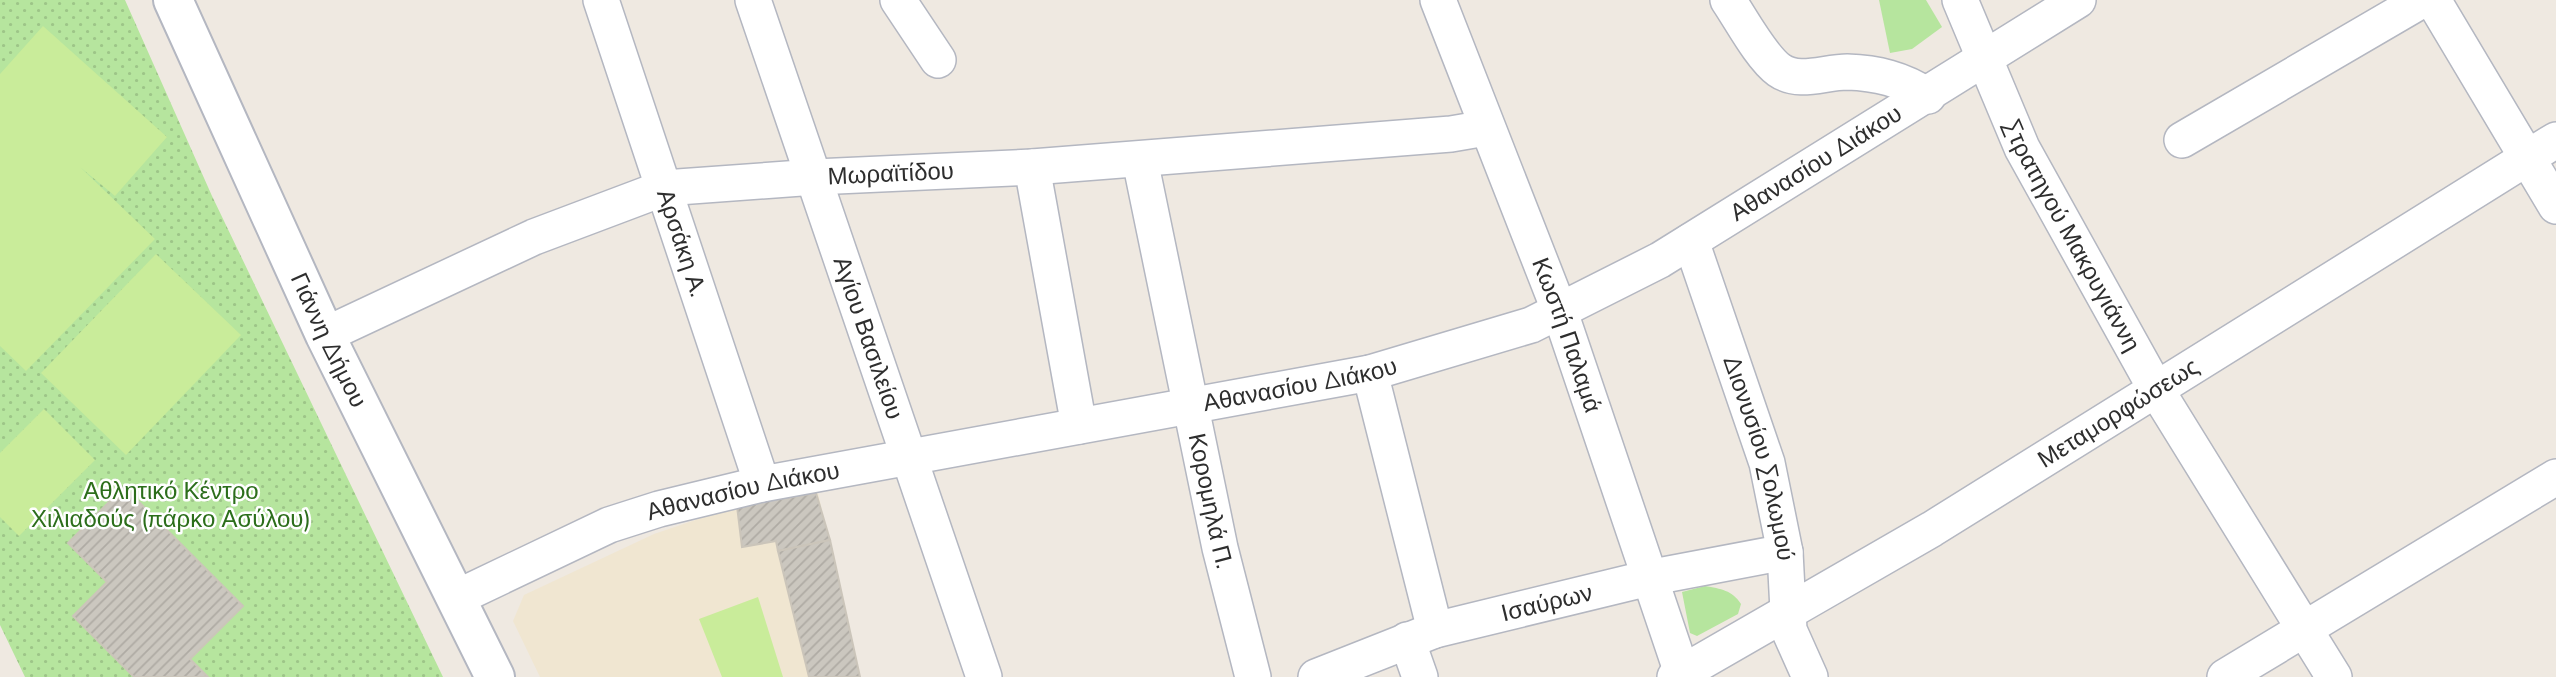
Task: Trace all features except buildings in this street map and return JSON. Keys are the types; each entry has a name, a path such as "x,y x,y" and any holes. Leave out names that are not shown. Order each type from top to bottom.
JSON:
{"street":[{"name":"Γιάννη Δήμου","path":"173,0 325,335 495,677"},
{"name":"Αρσάκη Α.","path":"601,0 762,485"},
{"name":"Αγίου Βασιλείου","path":"753,0 984,677"},
{"path":"898,0 938,60"},
{"name":"Κωστή Παλαμά","path":"1438,0 1560,313 1653,577 1679,675"},
{"path":"1728,0 1772,64 1783,72 1801,77 1844,72 1875,74 1896,79 1928,96"},
{"name":"Στρατηγού Μακρυγιάννη","path":"1960,0 2022,148 2157,391 2334,677"},
{"name":"Αθανασίου Διάκου","path":"456,597 609,525 659,509 762,485 1370,373 1531,325 1560,313 1691,241 1928,96 2078,0"},
{"path":"2182,140 2422,0"},
{"path":"2432,0 2542,149 2556,206"},
{"name":"Μωραϊτίδου","path":"325,335 534,237 664,188 815,177 1140,160 1451,134 1486,128"},
{"name":"Μεταμορφώσεως","path":"1679,675 1932,529 2542,149"},
{"name":"Κορομηλά Π.","path":"1140,160 1220,548 1253,677"},
{"path":"1032,167 1079,426"},
{"name":"Διονυσίου Σολωμού","path":"1691,241 1767,463 1785,552 1792,642 1810,677"},
{"path":"1370,373 1421,635 1420,677"},
{"path":"2225,677 2556,477"},
{"name":"Ισαύρων","path":"1316,677 1421,635 1653,577 1785,552"}],"shaded area":[{"path":"818,493 860,677 540,677 513,621 524,595 654,534 737,506"}],"green space":[{"name":"Αθλητικό Κέντρο Χιλιαδούς (πάρκο Ασύλου)","path":"0,0 125,0 212,196 443,677 25,677 0,625"},
{"path":"1879,0 1926,0 1942,27 1912,49 1890,53"},
{"path":"43,26 167,137 115,196 80,167 155,239 26,371 0,346 0,74"},
{"path":"156,254 241,335 126,455 41,373"},
{"path":"44,409 95,460 19,536 0,517 0,453"},
{"path":"1705,586 1730,593 1741,604 1738,614 1697,636 1690,633 1682,592"},
{"path":"758,597 783,677 722,677 699,619"}]}
